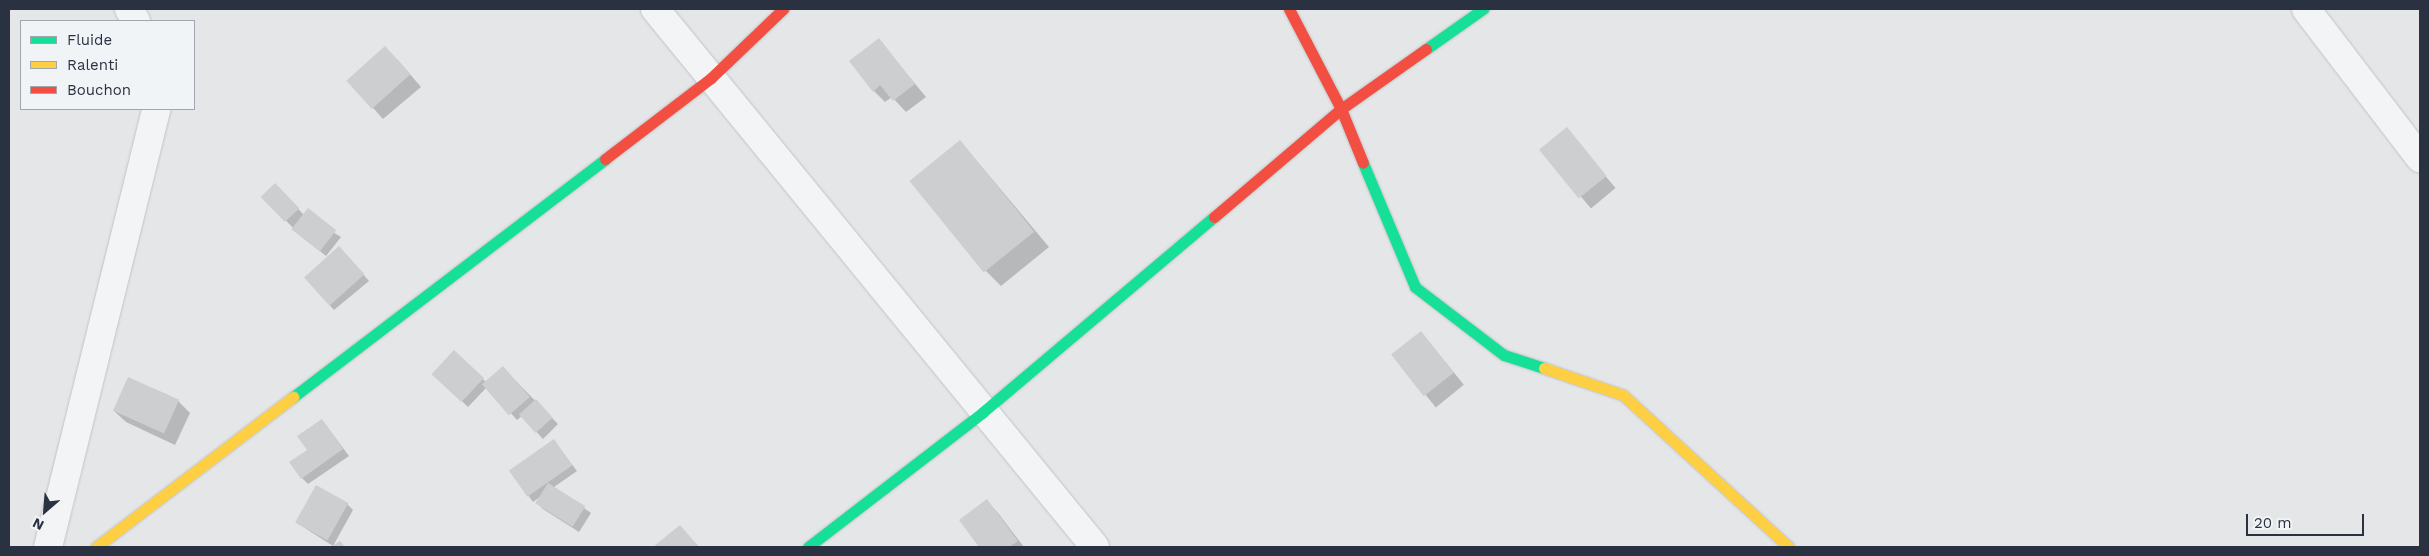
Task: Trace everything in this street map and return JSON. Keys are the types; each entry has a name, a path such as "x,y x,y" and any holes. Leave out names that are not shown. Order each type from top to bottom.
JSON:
{"street":[{"path":"129,9 135,20"},
{"path":"655,9 1095,547"},
{"path":"96,547 711,78 783,9"},
{"path":"1289,9 1340,109 1415,287 1504,355 1623,395 1789,547"},
{"path":"808,547 983,412 1340,109 1483,9"},
{"path":"2306,9 2420,158"},
{"path":"48,547 156,110"}],"building":[{"path":"879,38 915,84 893,101 880,85 873,92 849,61"},
{"path":"385,46 410,74 372,109 346,81"},
{"path":"1567,127 1607,176 1579,199 1539,150"},
{"path":"960,140 1034,232 984,273 909,181"},
{"path":"275,183 299,208 285,222 261,197"},
{"path":"308,208 336,230 320,251 291,229"},
{"path":"339,246 364,274 329,306 304,277"},
{"path":"1421,331 1454,373 1424,396 1391,354"},
{"path":"454,350 484,378 461,402 431,374"},
{"path":"503,366 530,397 509,415 482,384"},
{"path":"128,377 179,400 164,434 113,411"},
{"path":"536,399 553,418 536,433 519,414"},
{"path":"322,419 343,449 301,479 289,462 307,450 297,436"},
{"path":"554,439 572,465 527,497 509,471"},
{"path":"548,483 585,506 573,527 535,503"},
{"path":"316,485 348,503 328,541 295,523"},
{"path":"987,499 1018,541 1009,547 979,547 959,520"},
{"path":"680,525 699,547 653,547"},
{"path":"340,541 345,547 331,547"}],"traffic: fast":[{"path":"1426,49 1483,9"},
{"path":"293,397 605,159"},
{"path":"1363,163 1415,287 1504,355 1544,368"},
{"path":"808,547 983,412 1214,217"}],"traffic: slow":[{"path":"1544,368 1623,395 1789,547"},
{"path":"96,547 293,397"}],"traffic: jam":[{"path":"605,159 711,78 783,9"},
{"path":"1289,9 1341,109 1363,163"},
{"path":"1214,217 1341,109 1426,49"}]}
